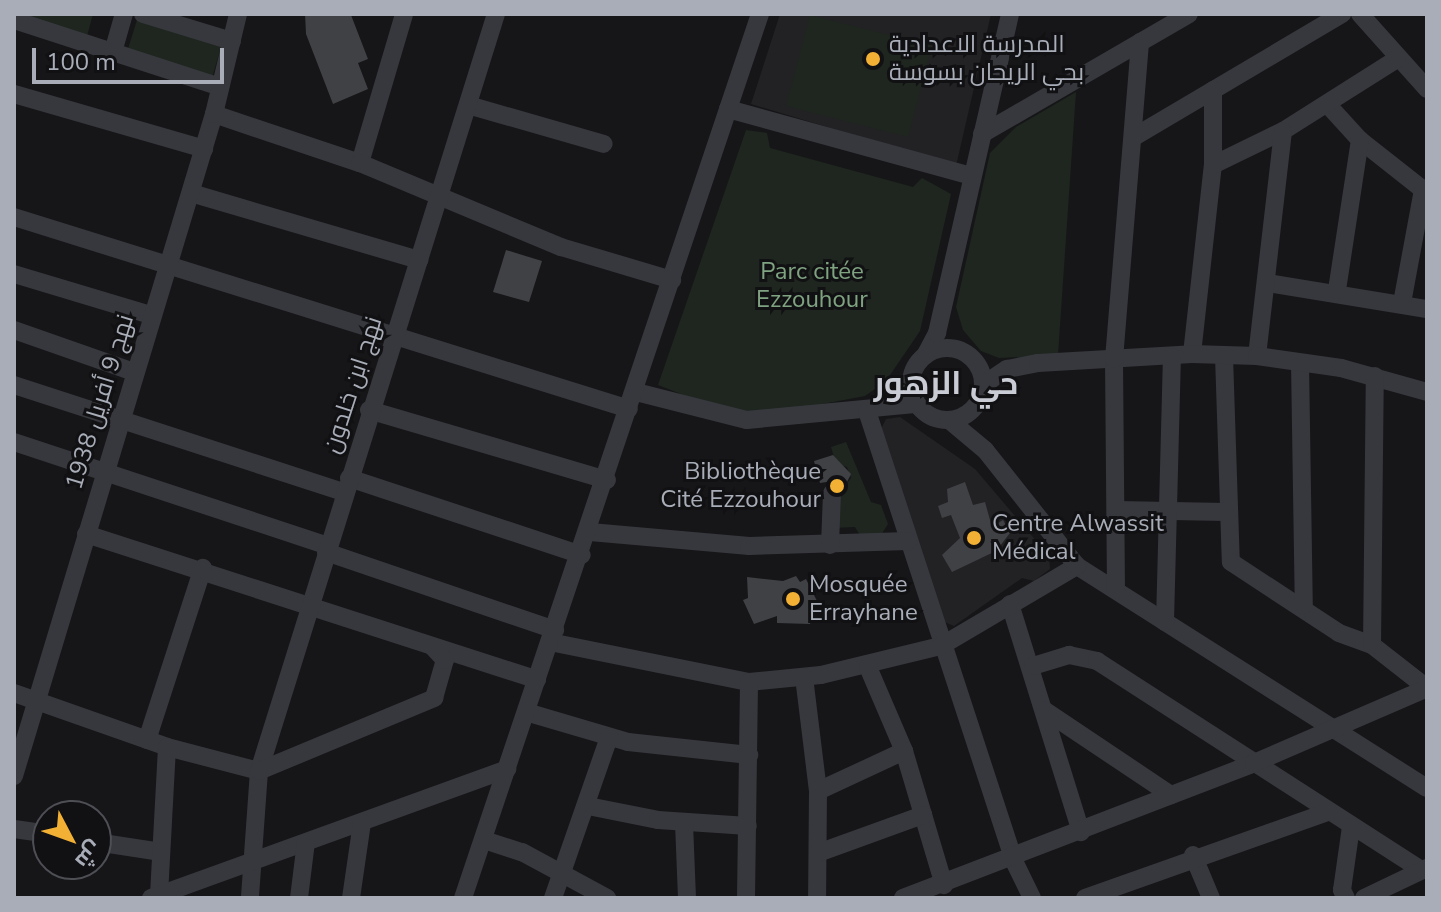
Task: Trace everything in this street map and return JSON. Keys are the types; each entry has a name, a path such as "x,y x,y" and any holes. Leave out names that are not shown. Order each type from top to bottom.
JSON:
{"street":[{"path":"113,52 124,14"},
{"path":"143,14 232,41"},
{"name":"نهج 9 أفريل 1938","path":"14,776 17,754 37,700 166,265 204,149 238,14"},
{"path":"360,163 404,14"},
{"name":"نهج ابن خلدون","path":"250,898 259,771 369,410 496,14"},
{"path":"982,134 1189,14"},
{"path":"1134,137 1342,14"},
{"path":"1360,14 1427,89"},
{"path":"463,898 590,532 728,109 753,16"},
{"path":"867,411 911,382 926,354 942,306 1013,16"},
{"path":"14,20 220,87"},
{"path":"1116,590 1114,359 1140,42"},
{"path":"1213,165 1283,131 1397,59"},
{"path":"1192,354 1213,165 1213,90"},
{"path":"14,94 204,149"},
{"path":"468,105 604,144"},
{"path":"1328,105 1360,140 1425,192 1402,303"},
{"path":"728,109 972,176"},
{"path":"214,114 360,163 561,247 672,280"},
{"path":"1257,356 1268,283 1283,131"},
{"path":"1337,290 1360,140"},
{"path":"191,193 419,260"},
{"path":"14,217 393,335 632,401 747,420 917,404 949,420 985,450 1077,566 1427,788"},
{"path":"14,274 151,315"},
{"path":"1268,283 1337,290 1427,309"},
{"path":"942,306 983,385"},
{"path":"14,330 134,372"},
{"path":"926,354 969,356 1007,369 1192,354 1257,356 1375,376 1427,392"},
{"path":"903,898 1013,859 1254,763 1427,688 1372,645 1339,633 1304,605 1233,564 1226,512 1224,356"},
{"path":"1165,622 1165,512 1172,357"},
{"path":"1300,363 1304,605"},
{"path":"949,420 971,411 983,385 1007,369"},
{"path":"1372,645 1375,376"},
{"path":"911,382 917,404"},
{"path":"14,385 582,555"},
{"path":"369,410 607,480"},
{"path":"867,411 941,646 1013,859 1032,898"},
{"path":"971,411 985,450"},
{"path":"14,442 105,470 327,549 553,636 749,682 868,667 941,646 1077,566"},
{"path":"830,545 832,493"},
{"path":"1117,510 1226,512"},
{"path":"590,532 749,546 908,541"},
{"path":"86,534 203,568 537,680"},
{"path":"147,740 203,568"},
{"path":"1010,604 1033,666 1081,832"},
{"path":"14,693 167,747 259,771 434,698 445,660 431,646"},
{"path":"1033,666 1069,655 1097,661 1351,827 1424,868"},
{"path":"868,667 904,751 944,885"},
{"path":"804,677 818,791 817,898"},
{"path":"746,898 749,682"},
{"path":"1044,710 1171,795"},
{"path":"526,712 609,737 749,755"},
{"path":"553,898 588,806 609,737"},
{"path":"167,747 155,897 507,769"},
{"path":"818,791 904,751"},
{"path":"588,806 684,823 748,826"},
{"path":"1085,898 1193,855 1328,812"},
{"path":"818,853 923,815"},
{"path":"351,898 362,823"},
{"path":"684,823 687,898"},
{"path":"1346,898 1351,827"},
{"path":"484,840 563,872 607,898"},
{"path":"299,898 306,842"},
{"path":"112,844 161,852"},
{"path":"1193,855 1211,898"},
{"path":"1364,898 1424,868"}],"shaded area":[{"name":"المدرسة الاعدادية بحي الريحان بسوسة","path":"780,14 991,14 956,166 751,104"},
{"name":"Centre Alwassit Médical","path":"900,417 975,469 1049,556 1050,569 1034,581 1022,578 954,626 942,621 881,429 886,419"}],"green space":[{"path":"14,14 93,14 86,40"},
{"path":"810,15 932,46 908,137 786,106"},
{"path":"137,20 221,47 212,78 127,52"},
{"path":"1076,92 1058,355 999,358 981,351 963,330 956,307 990,153 1016,127"},
{"name":"Parc citée Ezzouhour","path":"746,130 767,133 770,148 913,187 922,178 951,194 920,331 886,381 865,396 769,414 722,410 658,385"},
{"path":"846,442 871,502 881,505 888,524 881,535 861,537 855,527 833,528 834,500 851,478 847,467 836,464 831,447"}],"building":[{"path":"305,14 351,15 368,59 358,63 368,89 333,104 306,34"},
{"path":"506,250 542,261 529,302 493,292"},
{"path":"833,455 851,474 843,490 833,481 820,483 814,461"},
{"path":"965,482 973,505 985,502 992,527 1003,520 1010,533 996,551 952,572 942,555 960,538 951,515 942,518 938,506 948,502 947,489"},
{"path":"796,576 800,582 806,579 817,601 810,624 777,623 777,616 754,624 743,600 748,598 747,577 783,581"}],"place":[{"name":"المدرسة الاعدادية بحي الريحان بسوسة","path":"873,59"},
{"name":"Bibliothèque Cité Ezzouhour","path":"837,486"},
{"name":"Centre Alwassit Médical","path":"974,538"},
{"name":"Mosquée Errayhane","path":"793,599"}],"district":[{"name":"حي الزهور","path":"946,384"}]}
